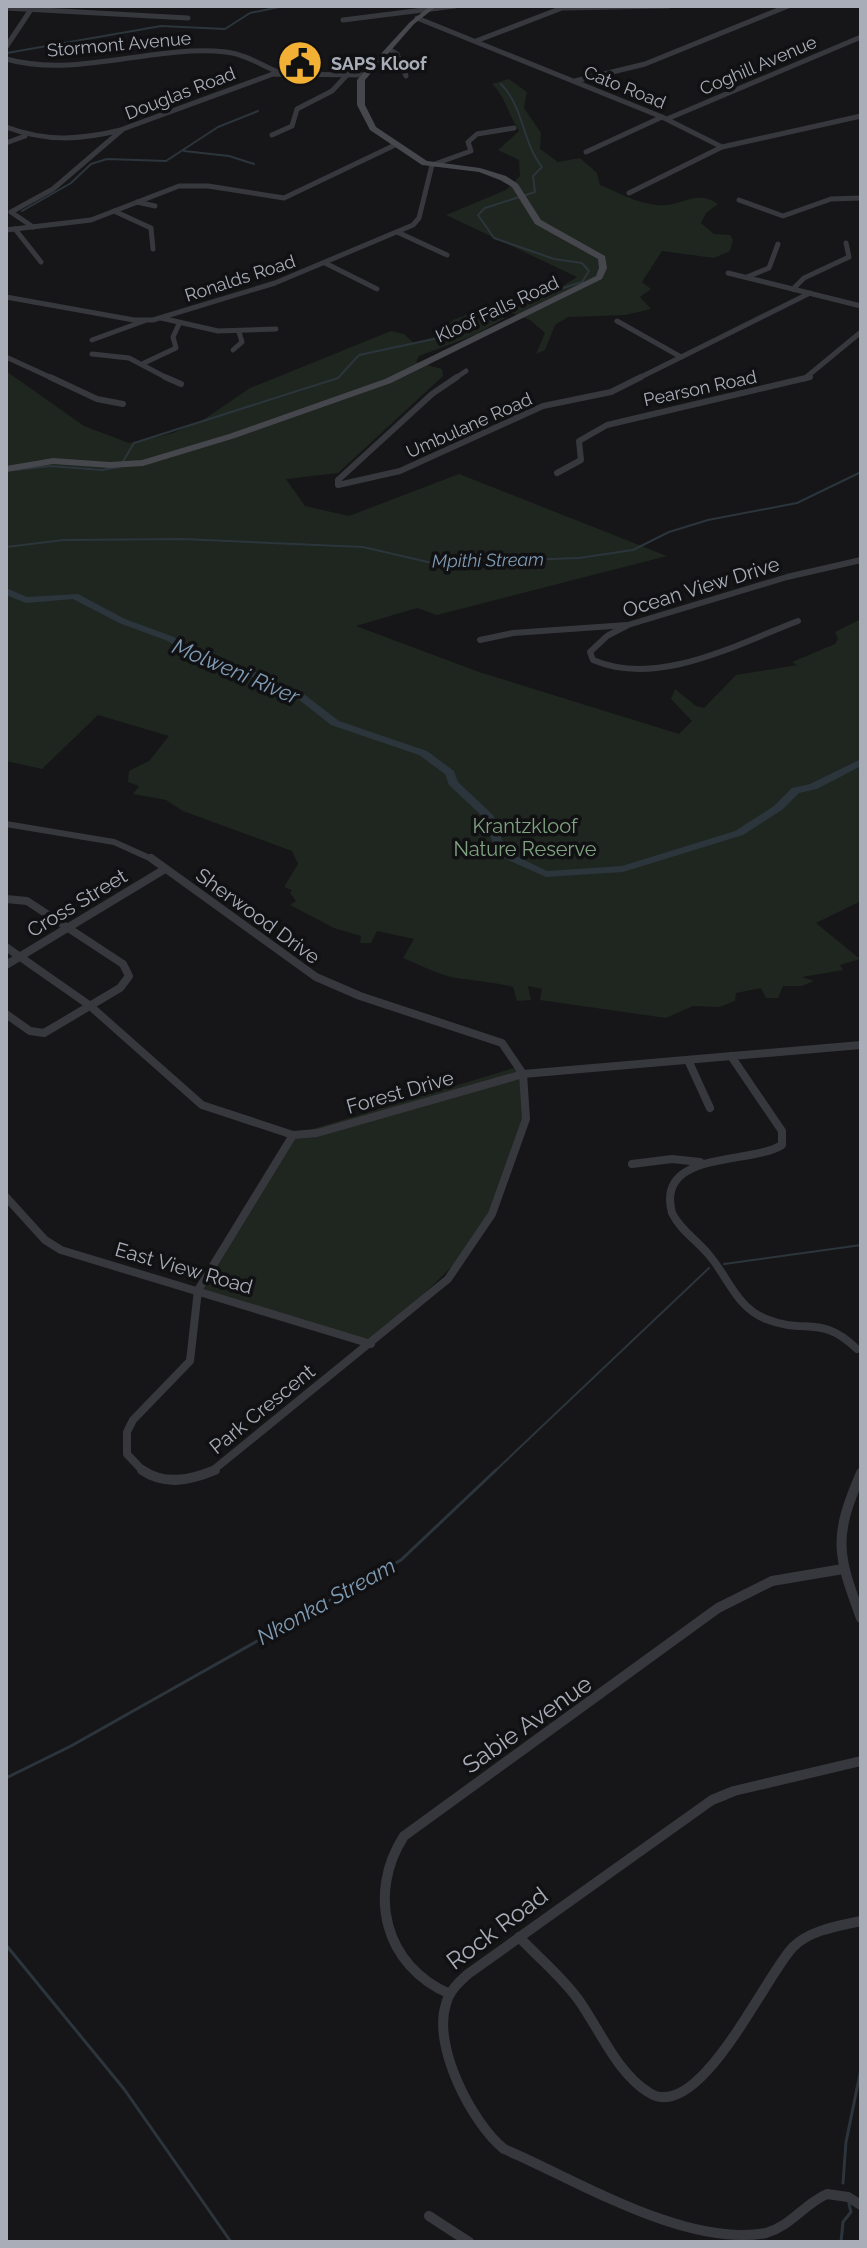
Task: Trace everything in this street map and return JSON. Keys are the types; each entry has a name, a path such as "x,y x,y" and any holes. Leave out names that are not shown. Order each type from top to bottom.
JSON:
{"main road":[{"path":"364,75 410,26 428,15"},
{"name":"Kloof Falls Road","path":"6,469 53,461 120,466 143,463 232,436 388,381 599,277 603,268 602,258 543,226 513,184 495,174 432,165 395,145 373,128 363,114 359,86 364,75"}],"street":[{"path":"343,20 399,12 428,15 455,6"},
{"path":"476,41 560,9 669,6"},
{"path":"574,81 645,64 788,6"},
{"path":"6,8 188,18"},
{"name":"Stormont Avenue","path":"6,47 33,8"},
{"name":"Cato Road","path":"428,15 476,41 665,118 722,147"},
{"name":"Coghill Avenue","path":"586,152 853,40 861,40"},
{"path":"389,49 397,54 406,76"},
{"name":"Stormont Avenue","path":"6,59 22,65 43,65 159,52 219,51 237,54 279,72"},
{"name":"Douglas Road","path":"33,227 8,211 61,183 123,129 279,72 364,75"},
{"path":"272,135 292,126 297,109 326,96 343,83 348,74"},
{"path":"629,193 722,147 763,135 861,116"},
{"path":"6,127 25,136 69,141 123,129"},
{"path":"432,165 471,151 468,142 474,135 514,128"},
{"path":"6,143 25,136"},
{"path":"6,230 87,221 170,187 187,185 284,198 395,145"},
{"name":"Ronalds Road","path":"6,297 144,320 161,318 265,287 418,222 432,165"},
{"path":"739,200 783,216 831,199 861,198"},
{"path":"136,202 155,206"},
{"path":"114,211 151,228 153,249"},
{"path":"15,229 41,262"},
{"path":"397,232 447,255"},
{"path":"793,289 804,278 849,257 846,243"},
{"path":"747,277 769,268 778,244"},
{"path":"325,263 377,289"},
{"path":"728,273 861,306"},
{"name":"Umbulane Road","path":"466,371 404,419 338,480 338,485 400,471 543,406 604,395 810,293"},
{"path":"161,318 179,324 257,334 276,329"},
{"path":"92,340 144,320"},
{"path":"617,321 681,357"},
{"path":"144,363 176,348 173,337 179,324"},
{"path":"233,350 242,342 239,332"},
{"name":"Pearson Road","path":"557,473 581,460 579,441 597,430 633,416 809,378 861,332"},
{"path":"92,354 115,350 144,363 160,377 181,384"},
{"path":"6,357 97,399 123,404"},
{"name":"Ocean View Drive","path":"798,621 642,672 616,671 593,660 592,648 628,625 787,577 861,560"},
{"path":"480,640 513,633 628,625"},
{"name":"Sherwood Drive","path":"6,824 114,842 140,851 240,919 316,977 360,996 491,1038 510,1051 523,1074"},
{"name":"Cross Street","path":"6,965 165,869"},
{"path":"6,899 27,901 128,970 129,976 120,988 44,1033 30,1031 6,1014"},
{"name":"Forest Drive","path":"6,947 89,1005 202,1105 293,1135 317,1133 523,1074 861,1045"},
{"path":"632,1164 672,1159 705,1163 764,1154 782,1145 782,1131 731,1056"},
{"path":"688,1060 710,1108"},
{"name":"Park Crescent","path":"293,1135 198,1290 190,1361 133,1420 127,1432 127,1454 144,1473 157,1479 190,1480 215,1470 448,1279 492,1214 526,1119 523,1074"},
{"path":"705,1163 679,1177 670,1196 670,1207 680,1226 714,1261 732,1292 756,1314 769,1320 788,1327 836,1330 857,1349"},
{"name":"East View Road","path":"6,1197 53,1246 371,1344"},
{"path":"861,1473 839,1526 838,1547 861,1618"},
{"name":"Sabie Avenue","path":"450,1994 423,1977 386,1927 382,1908 386,1877 396,1846 404,1836 628,1677 713,1610 780,1578 843,1569"},
{"name":"Rock Road","path":"861,1761 734,1791 712,1800 462,1979 450,1994 444,2011 445,2028 466,2101 479,2127 504,2149 652,2215 711,2235 750,2237 770,2233 788,2223 808,2203 829,2194 841,2194 861,2205"},
{"path":"519,1937 569,1987 643,2087 656,2097 670,2098 689,2088 728,2047 790,1949 819,1932 861,1921"},
{"path":"429,2216 469,2242"}],"green space":[{"path":"509,79 527,92 524,108 541,133 540,149 558,162 580,158 597,173 600,185 642,202 665,205 702,198 718,204 706,213 701,223 714,234 730,235 733,240 730,251 714,258 662,251 642,282 651,289 640,297 651,309 625,315 568,317 555,325 545,350 536,354 545,333 530,320 507,311 555,291 577,277 446,215 506,190 520,176 519,160 498,150 519,131 492,84"},
{"name":"Krantzkloof Nature Reserve","path":"477,311 505,318 475,335 419,356 416,362 442,369 443,376 338,473 286,479 305,506 349,516 459,474 667,556 437,615 417,608 356,626 479,672 679,734 692,721 671,699 675,689 696,706 704,708 736,675 797,665 792,662 835,644 838,639 835,632 861,619 861,901 816,923 860,959 840,965 843,970 802,977 814,981 802,986 783,986 778,998 766,998 761,988 736,993 735,1001 719,1007 693,1006 666,1018 540,1000 542,989 528,986 531,1000 517,1001 513,987 449,977 403,958 414,939 377,931 371,943 360,943 361,936 334,928 290,905 296,901 290,893 292,890 284,887 298,864 292,851 183,811 166,800 133,794 139,786 128,782 129,771 149,761 169,736 98,715 42,769 6,761 6,371 84,426 129,443 173,433 203,420 250,388 391,331 404,334 415,344 437,336 453,320"},
{"path":"517,1067 527,1112 493,1209 465,1254 373,1343 201,1291 293,1135"}],"waterway":[{"path":"7,53 161,26 225,29 250,13 284,6"},
{"path":"122,463 134,443 338,378 359,355 443,337 466,319 582,282 589,271 582,263 554,259 494,238 478,215 485,208 535,192 533,176 542,167 530,147 514,103 501,84"},
{"path":"22,211 71,183 91,164 107,159 166,161 218,127 258,111"},
{"path":"184,151 229,156 254,164"},
{"path":"6,471 50,466 102,470 119,467"},
{"name":"Mpithi Stream","path":"6,547 64,540 183,539 363,547 432,563 579,558 633,550 669,532 708,520 797,503 861,472"},
{"name":"Molweni River","path":"6,591 26,600 75,596 122,621 171,639 190,653 258,676 278,690 296,693 335,723 423,753 450,773 453,783 489,817 501,853 546,874 623,869 739,833 778,808 796,790 813,787 861,762"},
{"name":"Nkonka Stream","path":"724,1264 861,1245"},
{"name":"Nkonka Stream","path":"494,1472 709,1268"},
{"name":"Nkonka Stream","path":"6,1778 71,1746 401,1560 496,1470"},
{"path":"6,1945 124,2089 231,2242"},
{"path":"843,2183 846,2142 861,2069"},
{"path":"841,2242 843,2222 851,2212 849,2204"}],"place":[{"name":"SAPS Kloof","path":"300,63"}]}
